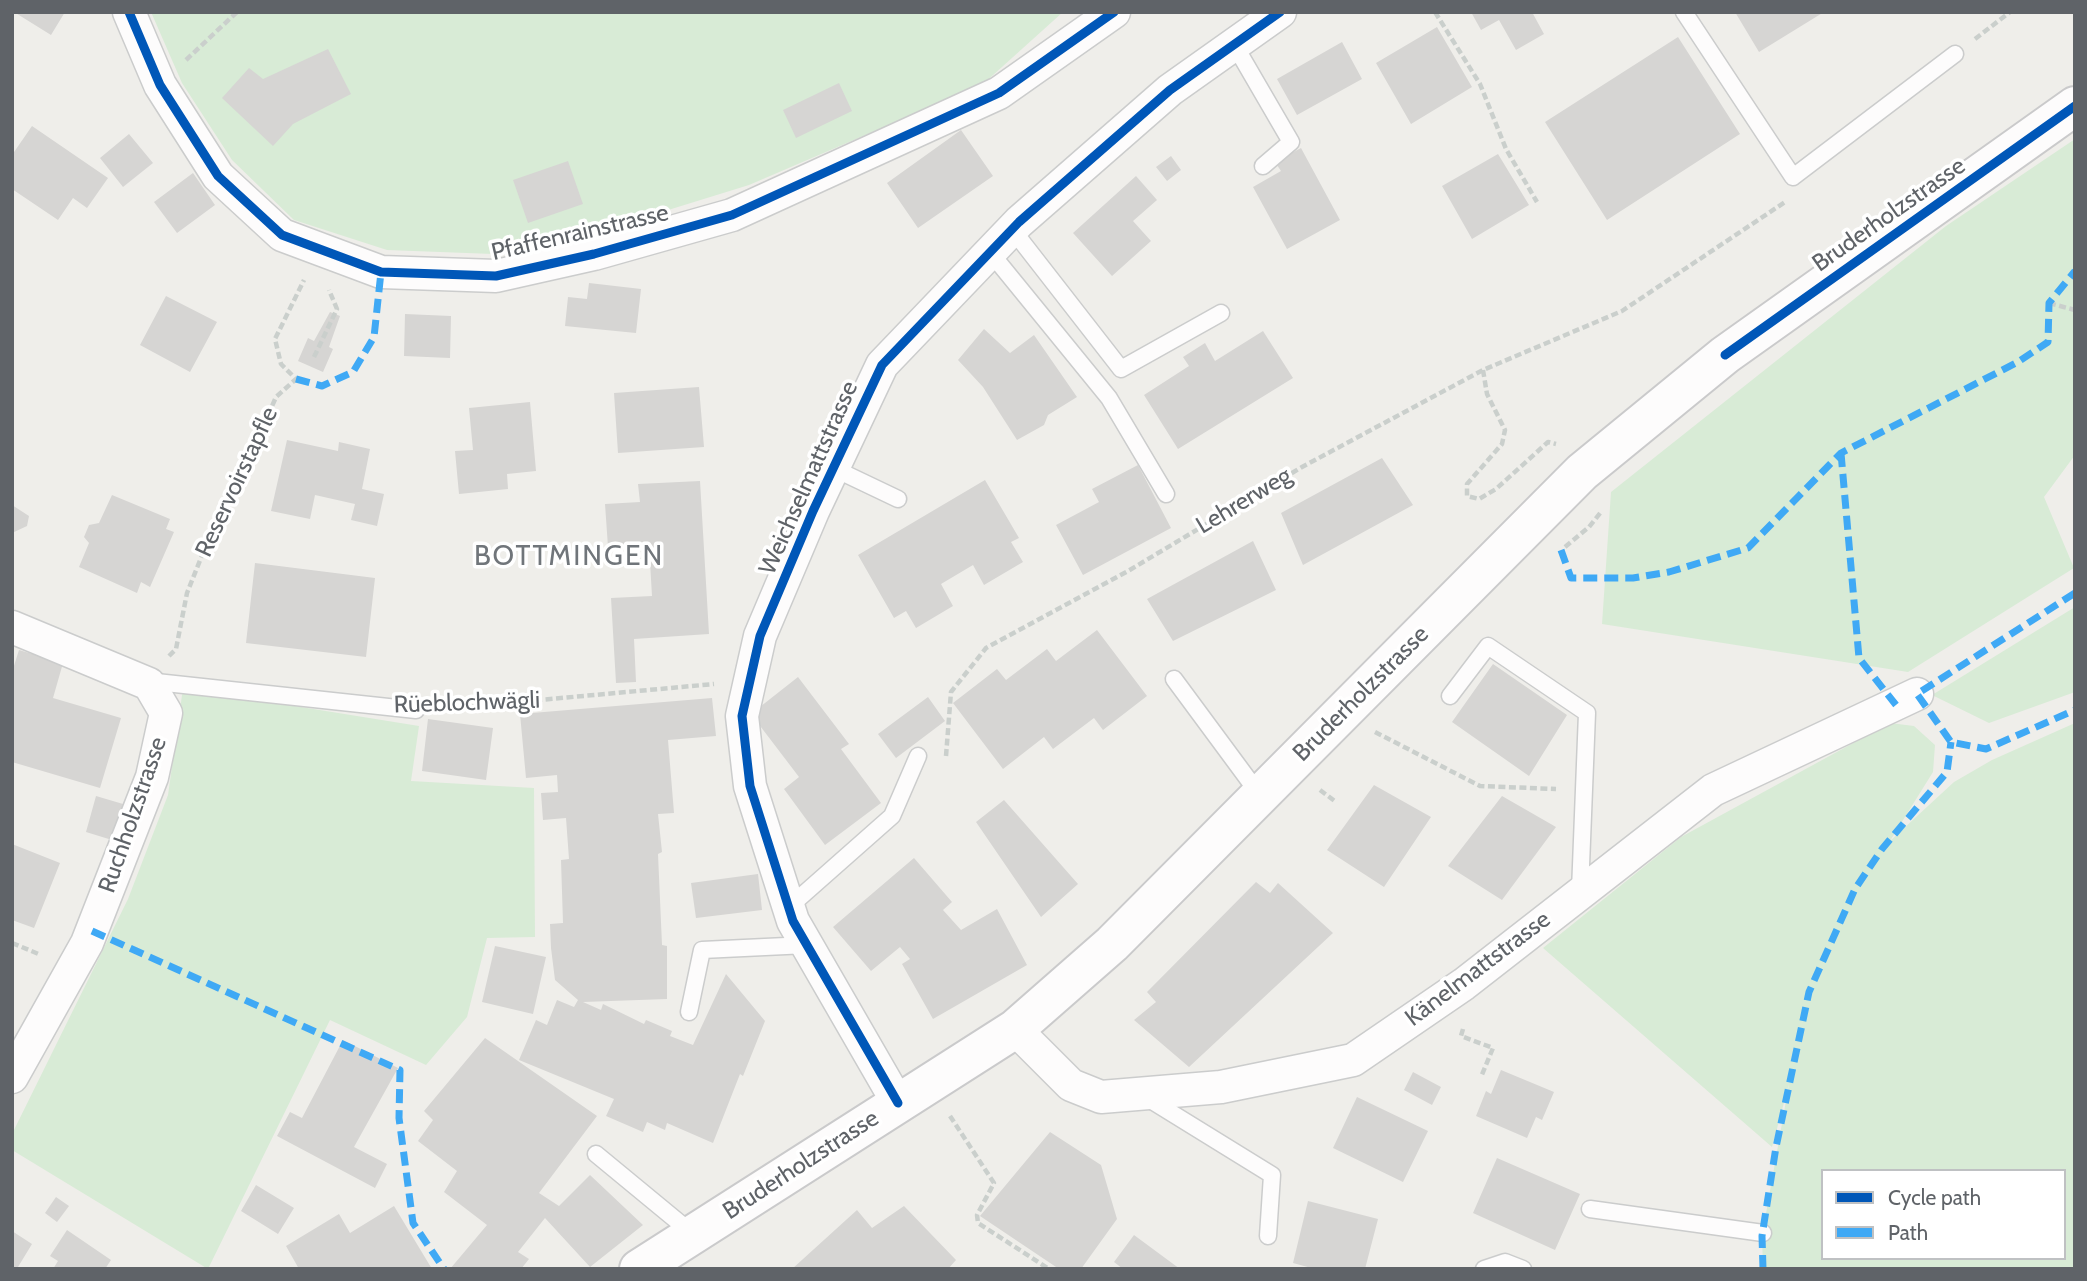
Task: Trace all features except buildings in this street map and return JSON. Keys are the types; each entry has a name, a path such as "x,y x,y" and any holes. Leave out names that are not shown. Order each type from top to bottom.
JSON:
{"main road":[{"name":"Bruderholzstrasse","path":"639,1269 1015,1028 1112,944 1582,472 1725,355 2075,106"}],"street":[{"name":"Pfaffenrainstrasse","path":"129,12 160,85 218,176 282,235 380,272 496,276 594,254 732,215 999,93 1114,12"},
{"name":"Weichselmattstrasse","path":"914,1093 807,945 789,907 750,786 742,716 760,636 833,468 882,365 1012,229 1170,90 1268,16"},
{"path":"13,628 142,680"},
{"name":"Ruchholzstrasse","path":"12,1077 87,943 152,776 166,713 149,684 142,680"},
{"name":"Känelmattstrasse","path":"1015,1028 1071,1085 1101,1097 1221,1087 1353,1060 1481,971 1580,891 1713,790 1917,694"}],"lane":[{"path":"1684,12 1793,177 1955,54"},
{"path":"1234,44 1291,142 1263,166"},
{"path":"1012,229 1121,369 1221,313"},
{"path":"990,252 1109,398 1166,494"},
{"path":"833,468 898,499"},
{"path":"1450,696 1488,646 1587,713 1580,891"},
{"path":"1174,679 1259,794"},
{"name":"Rüeblochwägli","path":"142,680 416,710"},
{"path":"789,907 892,816 918,756"},
{"path":"689,1012 702,950 807,945"},
{"path":"1142,1095 1272,1175 1268,1236"},
{"path":"596,1154 693,1234"},
{"path":"1590,1209 1763,1233"},
{"path":"1484,1269 1505,1262 1522,1269"}],"path":[{"path":"160,85 237,12"},
{"path":"1435,12 1480,84 1506,149 1537,202"},
{"path":"1955,54 2010,12"},
{"path":"2049,303 2075,310"},
{"path":"314,357 337,309"},
{"path":"1340,714 1480,786 1584,790"},
{"path":"1481,971 1461,1036 1493,1048 1481,1077"},
{"path":"914,1093 994,1183 977,1215 978,1223 1049,1269"}],"green space":[{"path":"151,12 1063,12 982,85 749,185 623,224 493,254 387,250 294,220 232,160 182,83"},
{"path":"2075,139 2075,455 2044,497 2074,568 1908,672 1602,624 1611,492 1946,226"},
{"path":"2075,607 2075,692 1989,723 1932,695"},
{"path":"183,688 419,726 411,781 534,788 535,937 487,938 467,1017 426,1065 330,1020 208,1269 12,1150 12,1134 128,899 168,795"},
{"path":"1890,723 1914,726 1935,745 1933,772 1890,841 1954,782 1992,760 2075,723 2075,1269 1763,1269 1762,1236 1789,1084 1772,1147 1543,948 1681,837"}],"marked path":[{"path":"1561,550 1571,578 1633,578 1669,572 1748,548 1841,453 2018,362 2048,342 2049,303 2075,271"},
{"path":"296,379 322,386 353,372 374,337 381,272"},
{"path":"1841,453 1859,658 1896,705"},
{"path":"2075,593 1917,694 1951,742 1986,749 2075,710"},
{"path":"1763,1269 1762,1236 1776,1147 1809,992 1855,889 1882,849 1947,772 1951,742"},
{"path":"92,931 400,1070 399,1118 413,1223 444,1269"}],"cycle path":[{"path":"129,12 160,85 218,176 282,235 381,272 496,276 594,254 732,215 999,93 1114,12"},
{"path":"898,1103 793,921 750,786 742,716 760,636 813,511 882,365 1019,222 1170,90 1280,12"},
{"path":"1725,355 2075,106"}],"district":[{"name":"BOTTMINGEN","path":"569,557"}]}
